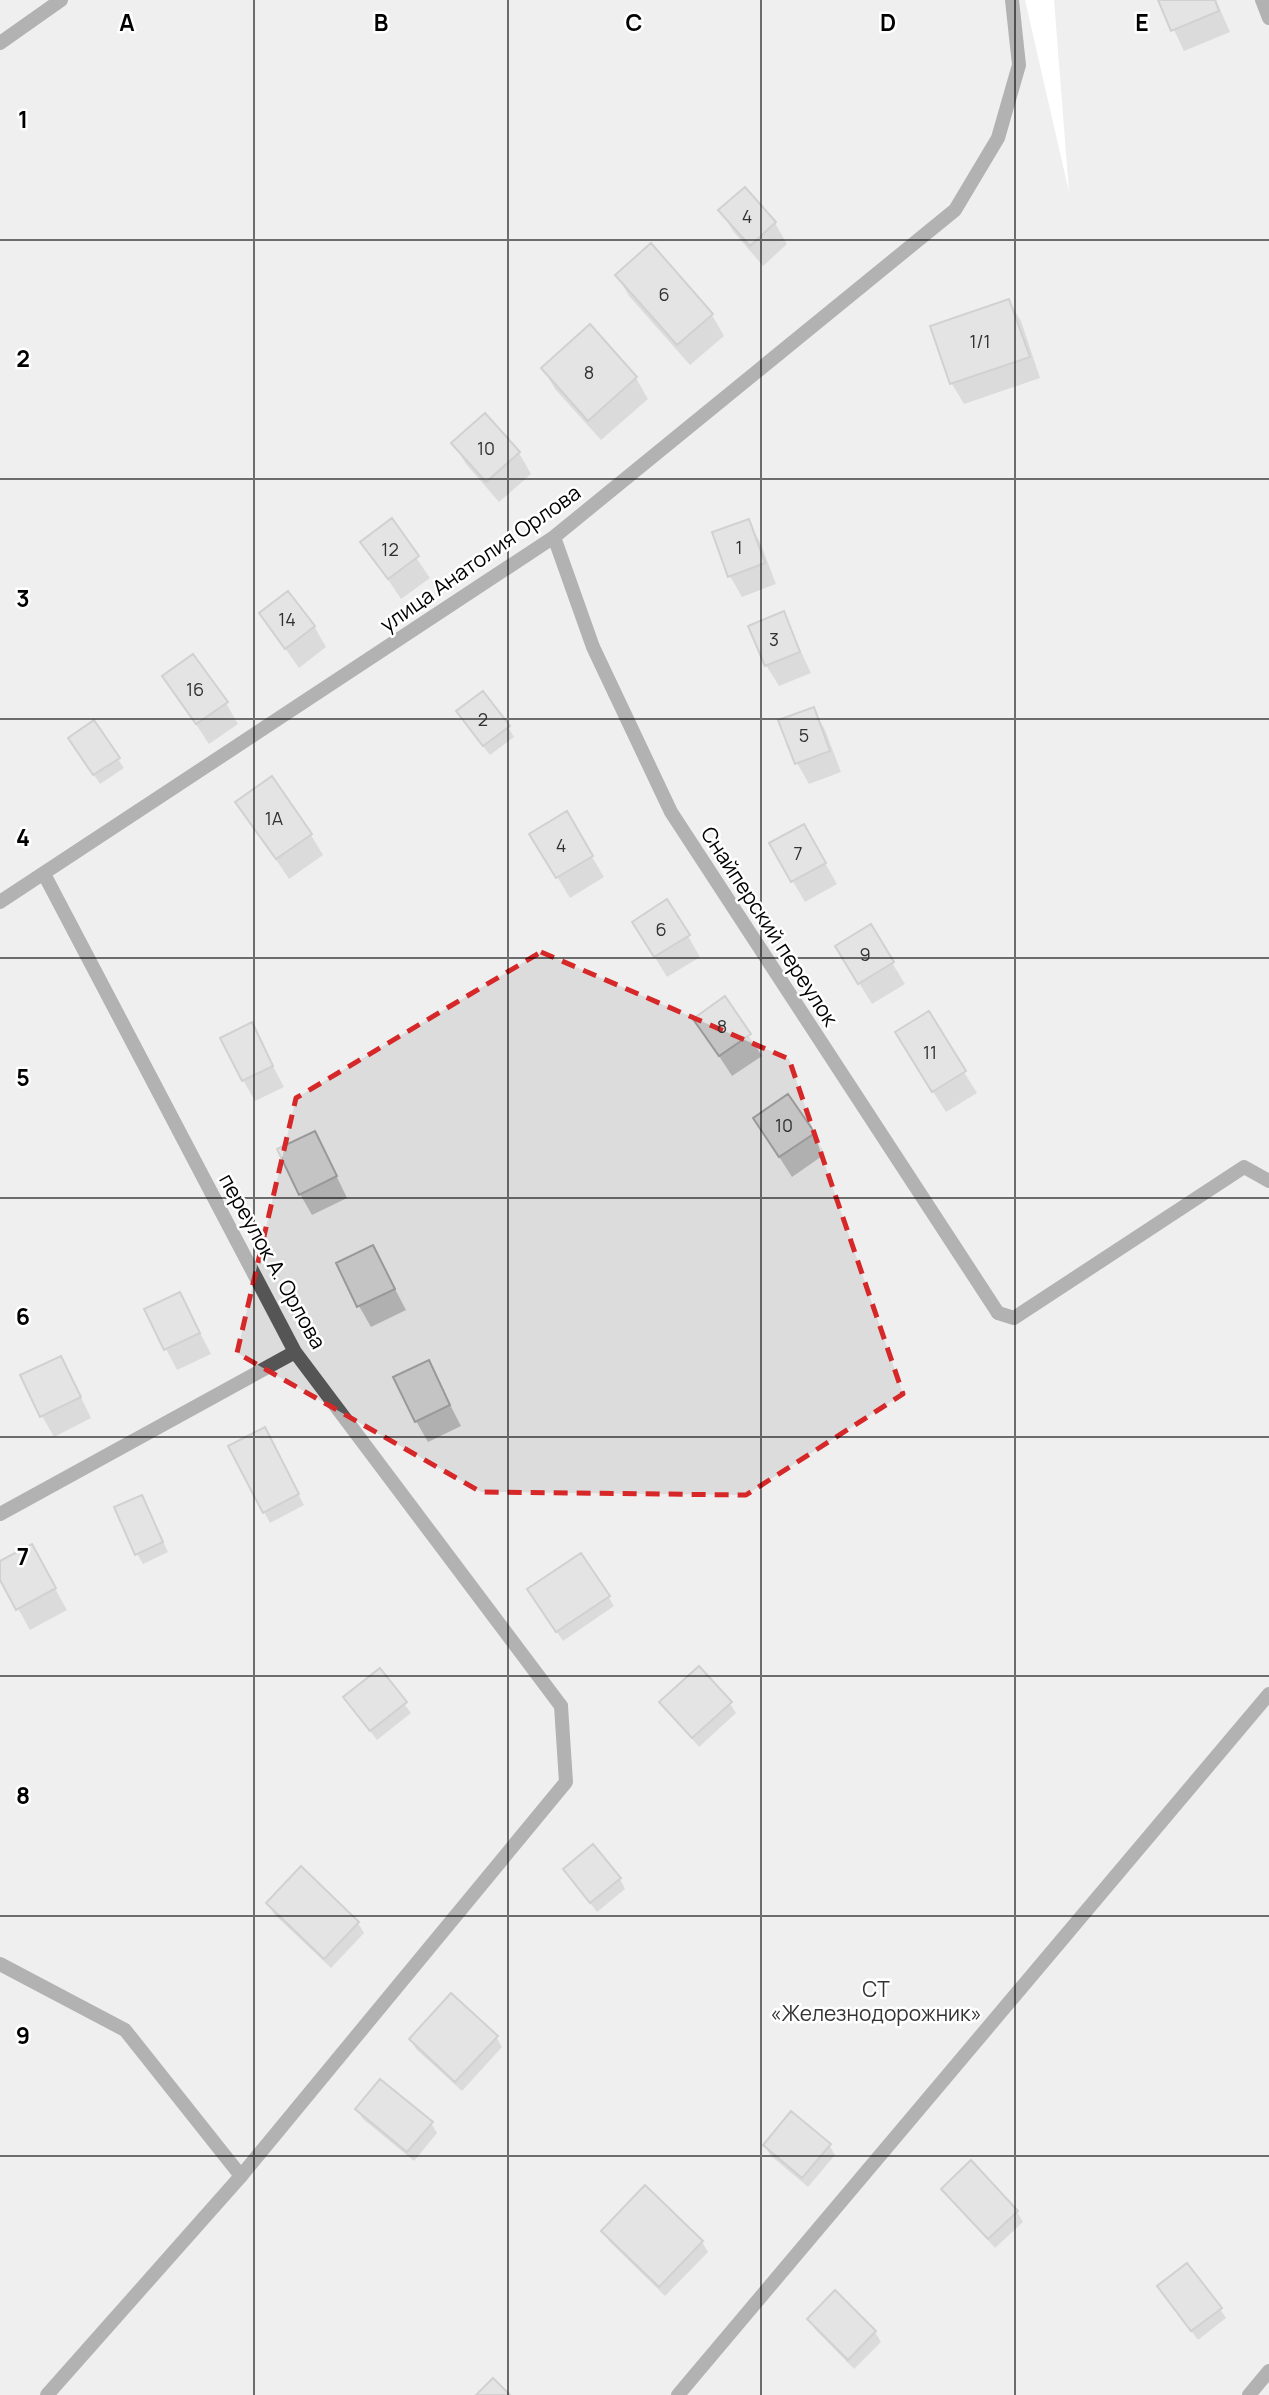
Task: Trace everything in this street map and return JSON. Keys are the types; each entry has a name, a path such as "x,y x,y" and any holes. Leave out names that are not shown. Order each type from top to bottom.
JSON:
{"street":[{"path":"0,43 61,0"},
{"name":"улица Анатолия Орлова","path":"0,902 554,537 956,210 998,138 1019,65 1012,0"},
{"path":"1262,0 1269,18"},
{"name":"Снайперский переулок","path":"554,537 593,647 671,812 998,1312 1014,1318 1244,1167 1269,1181"},
{"name":"переулок А. Орлова","path":"44,874 295,1352 561,1706 566,1782 241,2176"},
{"path":"0,1514 295,1352"},
{"path":"678,2395 1269,1694"},
{"path":"0,1964 125,2030 241,2176 47,2395"},
{"path":"1249,2395 1269,2371"}],"highlighted area":[{"path":"541,952 789,1059 903,1394 746,1495 481,1492 237,1353 296,1098"}],"green space":[{"name":"СТ «Железнодорожник»","path":"0,0 1025,0 1069,192 1054,0 1269,0 1269,2395 0,2395"}],"building":[{"path":"1158,0 1215,0 1219,11 1171,31"},
{"path":"745,187 776,222 750,246 718,210"},
{"path":"651,243 713,314 677,345 615,275"},
{"path":"1009,299 1030,357 950,384 930,326"},
{"path":"590,324 637,377 588,421 541,368"},
{"path":"485,413 520,452 486,482 451,443"},
{"path":"392,518 419,556 388,579 360,542"},
{"path":"749,519 765,563 728,577 712,532"},
{"path":"288,591 315,626 285,649 259,613"},
{"path":"784,611 800,652 765,666 748,626"},
{"path":"193,654 228,702 196,724 162,676"},
{"path":"483,691 510,726 483,746 456,711"},
{"path":"814,707 830,751 795,764 778,720"},
{"path":"94,720 120,758 93,775 68,738"},
{"path":"272,776 312,834 276,859 235,802"},
{"path":"567,811 593,856 556,878 529,834"},
{"path":"804,824 826,863 791,882 769,843"},
{"path":"667,899 690,935 654,957 632,922"},
{"path":"871,924 894,962 858,984 835,946"},
{"path":"725,996 751,1034 719,1056 693,1019"},
{"path":"929,1011 966,1071 932,1092 895,1032"},
{"path":"252,1022 273,1066 242,1081 220,1038"},
{"path":"788,1094 815,1133 779,1157 753,1118"},
{"path":"315,1131 337,1176 299,1195 277,1149"},
{"path":"373,1245 395,1289 357,1307 336,1263"},
{"path":"180,1292 200,1333 164,1350 144,1309"},
{"path":"61,1356 81,1397 40,1417 20,1375"},
{"path":"429,1360 450,1405 415,1422 393,1377"},
{"path":"265,1427 299,1494 263,1513 228,1446"},
{"path":"142,1495 163,1542 135,1555 114,1507"},
{"path":"32,1544 56,1588 16,1610 0,1580 0,1561"},
{"path":"581,1553 610,1596 556,1632 527,1589"},
{"path":"699,1666 732,1702 692,1738 659,1702"},
{"path":"380,1668 407,1702 370,1731 343,1697"},
{"path":"593,1844 621,1878 590,1903 563,1869"},
{"path":"301,1866 359,1922 324,1959 266,1903"},
{"path":"451,1993 498,2036 455,2082 409,2039"},
{"path":"380,2079 433,2122 407,2152 355,2109"},
{"path":"791,2111 831,2144 802,2178 763,2145"},
{"path":"971,2160 1018,2211 988,2239 941,2189"},
{"path":"645,2185 703,2241 659,2287 601,2231"},
{"path":"1187,2263 1222,2308 1191,2331 1157,2286"},
{"path":"835,2290 876,2331 848,2360 807,2319"},
{"path":"493,2378 510,2395 476,2395"}]}
